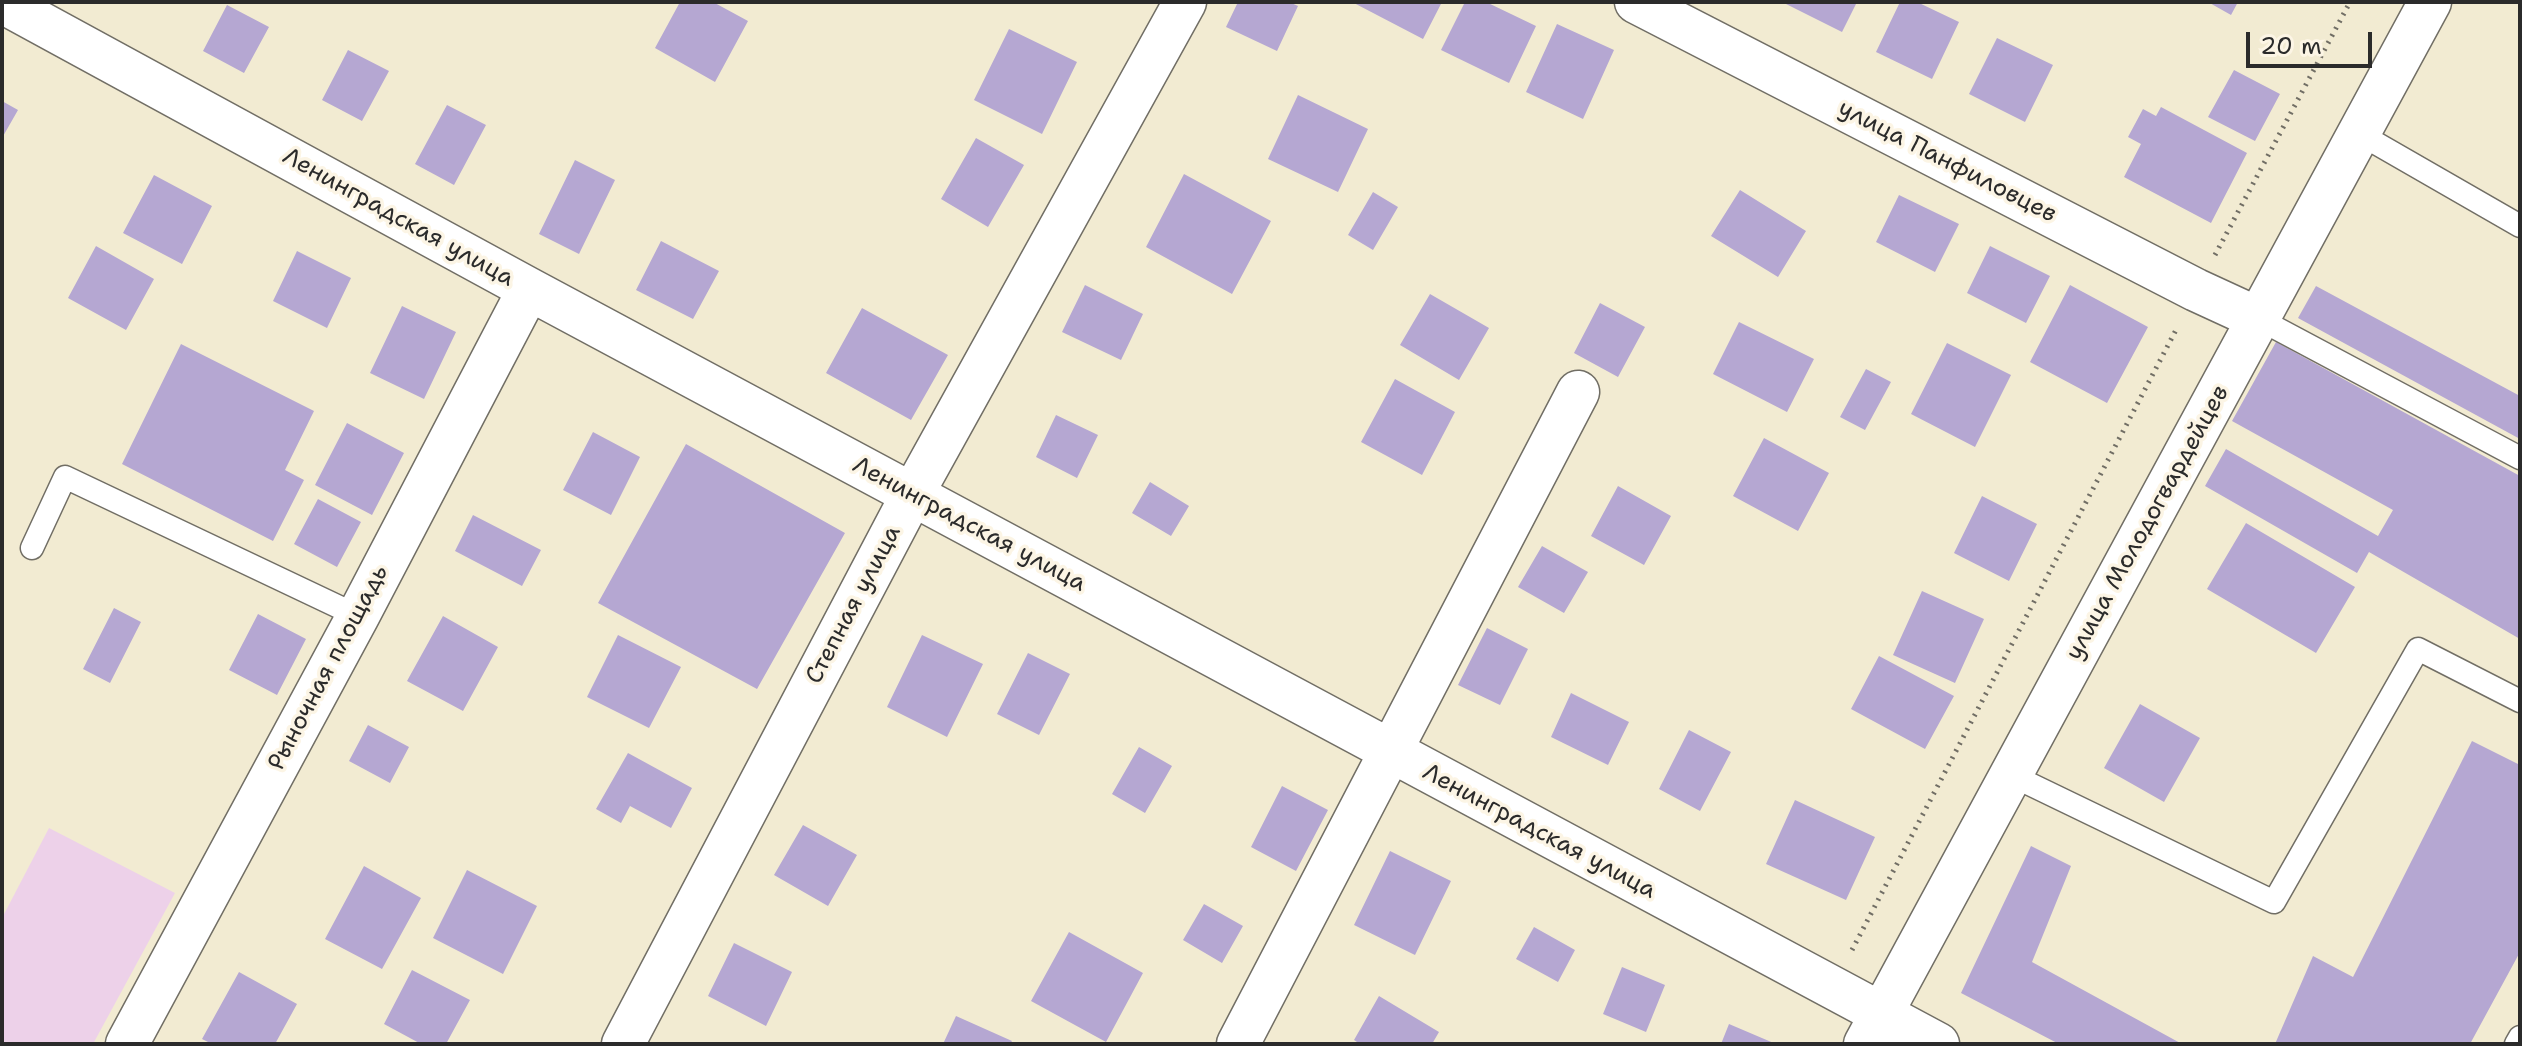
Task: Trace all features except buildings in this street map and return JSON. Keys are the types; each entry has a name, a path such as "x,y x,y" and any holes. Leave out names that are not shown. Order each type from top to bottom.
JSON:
{"street":[{"name":"Ленинградская улица","path":"2,2 529,289 1832,988 1873,1029 1938,1044"},
{"name":"Степная улица","path":"623,1044 912,495 1185,2"},
{"name":"улица Панфиловцев","path":"1636,2 2196,290 2259,319"},
{"name":"улица Молодогвардейцев","path":"1873,1029 2430,2"},
{"name":"Рыночная площадь","path":"127,1044 358,616 529,289"},
{"path":"1238,1044 1578,392"}],"lane":[{"path":"2360,134 2520,226"},
{"path":"2259,319 2520,458"},
{"path":"32,548 65,477 358,616"},
{"path":"2011,775 2274,902 2418,649 2520,701"},
{"path":"2516,1044 2520,1037"}],"path":[{"path":"1832,988 2350,2"}],"shaded area":[{"path":"49,828 175,893 93,1044 2,1044 2,918"}]}
